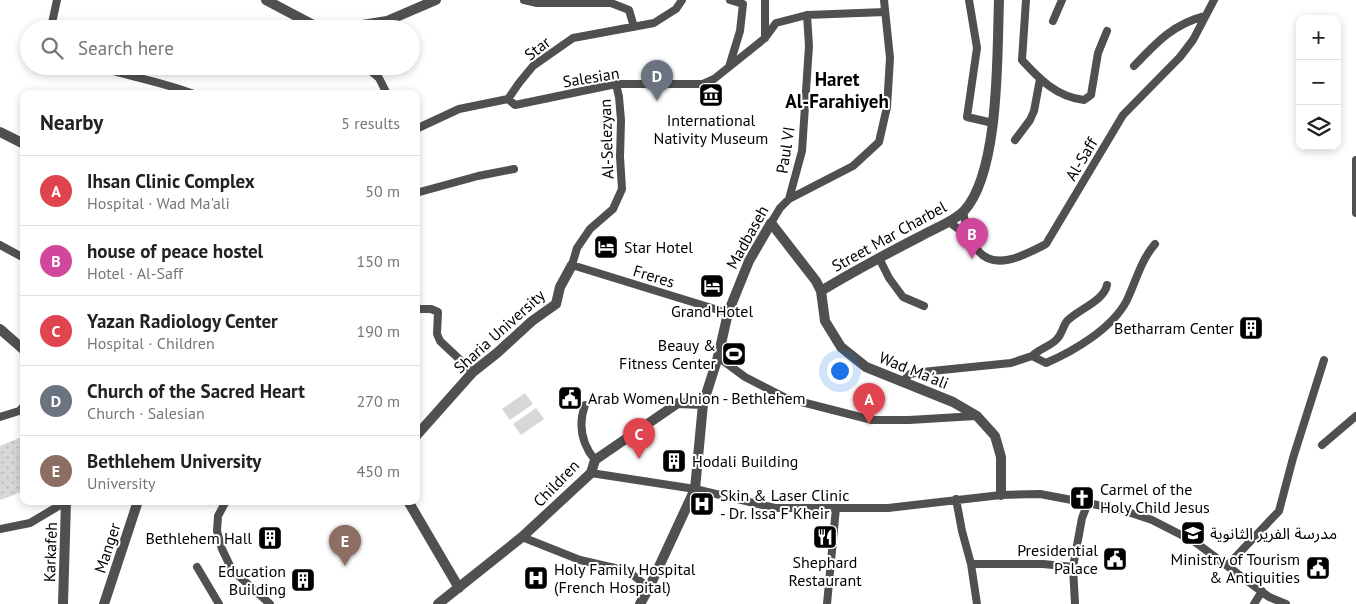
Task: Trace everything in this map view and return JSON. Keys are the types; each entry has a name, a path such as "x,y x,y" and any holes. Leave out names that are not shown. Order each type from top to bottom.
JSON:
{"street":[{"path":"53,20 57,0"},
{"path":"266,0 304,20"},
{"path":"524,0 537,4 611,4 629,10 634,27"},
{"name":"Star","path":"508,99 533,66 573,38 654,23 676,9 682,0"},
{"path":"729,67 740,31 743,4 730,0"},
{"path":"765,0 766,38"},
{"path":"789,199 853,166 879,142 887,107 890,58 884,0"},
{"path":"969,0 977,48 967,117 993,122"},
{"name":"Street Mar Charbel","path":"821,291 879,258 949,222 963,212 974,197 986,162 993,122 999,0"},
{"path":"1026,0 1022,60 1040,79 1065,96 1084,100 1091,95 1098,53 1107,31"},
{"path":"1053,21 1062,0"},
{"name":"Al-Saff","path":"963,212 968,236 979,252 989,260 998,261 1016,258 1046,244 1123,115 1180,57 1193,40 1214,0"},
{"path":"389,20 432,1"},
{"name":"Salesian","path":"508,99 516,105 616,84 703,84 714,79 766,38 776,23 806,15 885,12"},
{"name":"Paul VI","path":"789,199 802,150 809,46 806,15"},
{"path":"1134,66 1176,26 1205,16"},
{"path":"125,75 167,84 183,90"},
{"path":"376,75 385,90"},
{"path":"1014,140 1030,120 1034,111 1040,79"},
{"name":"Al-Selezyan","path":"572,265 576,248 590,229 613,210 622,189 620,157 621,120 616,84"},
{"path":"420,127 459,109 508,99"},
{"path":"1,132 20,142"},
{"path":"1356,160 1356,213"},
{"path":"420,191 514,169"},
{"name":"Madbaseh","path":"695,490 702,404 718,357 728,313 749,261 780,208 789,199"},
{"path":"949,222 968,236"},
{"name":"Wad Ma'ali","path":"771,223 816,281 821,291 826,322 842,347 866,367 953,402 977,416 995,436 1001,457 1001,495"},
{"path":"1032,356 1046,363 1065,355 1081,346 1119,313 1127,300 1149,251 1155,244"},
{"path":"1,248 20,256"},
{"path":"879,258 889,278 903,296 924,306"},
{"name":"Freres","path":"572,265 728,313"},
{"name":"Sharia University","path":"420,432 473,372 532,321 556,304 560,288 572,265"},
{"path":"903,381 910,374 1011,363 1032,356 1038,350 1057,340 1067,321 1095,300 1106,289 1107,285"},
{"path":"420,309 431,309 438,312 437,334 440,340 473,372"},
{"path":"0,329 20,346"},
{"path":"718,357 745,377 786,398 872,420 977,416"},
{"path":"1228,565 1279,511 1293,458 1324,360"},
{"name":"Children","path":"438,604 522,537 591,473 595,460 678,402 702,404"},
{"path":"585,405 580,426 588,452 595,460"},
{"path":"0,417 20,409"},
{"path":"1322,445 1356,416"},
{"path":"591,473 695,490 775,508 888,508 956,499 1040,494 1088,503 1152,520 1195,542 1270,597 1286,604"},
{"path":"640,604 695,490"},
{"path":"956,499 971,564 977,604"},
{"path":"1075,604 1073,567 1082,518 1088,503"},
{"path":"0,529 30,523 60,505"},
{"name":"Karkafeh","path":"63,604 67,505"},
{"name":"Manger","path":"104,604 137,505"},
{"name":"Manger","path":"110,604 143,505"},
{"path":"224,505 218,516 217,532 222,549 232,570 270,604"},
{"path":"410,505 459,588"},
{"path":"827,604 836,508"},
{"path":"522,537 580,560 628,571 649,588"},
{"path":"971,564 1043,564 1073,567"},
{"path":"197,567 219,604"},
{"path":"1254,604 1262,591"}],"shaded area":[{"path":"525,393 533,404 510,420 502,409"},
{"path":"536,408 544,419 521,435 513,424"},
{"path":"20,438 20,492 0,500 0,446"}],"place":[{"name":"International Nativity Museum","path":"711,95"},
{"name":"Church of the Sacred Heart","path":"657,101"},
{"name":"Star Hotel","path":"606,247"},
{"name":"house of peace hostel","path":"972,259"},
{"name":"Grand Hotel","path":"712,286"},
{"name":"Betharram Center","path":"1251,328"},
{"name":"Beauy & Fitness Center","path":"734,354"},
{"name":"Arab Women Union - Bethlehem","path":"570,398"},
{"name":"Ihsan Clinic Complex","path":"869,424"},
{"name":"Yazan Radiology Center","path":"639,459"},
{"name":"Hodali Building","path":"674,461"},
{"name":"Carmel of the Holy Child Jesus","path":"1082,498"},
{"name":"Skin & Laser Clinic - Dr. Issa F Kheir","path":"702,504"},
{"name":"مدرسة الفرير الثانوية","path":"1193,533"},
{"name":"Shephard Restaurant","path":"825,537"},
{"name":"Bethlehem Hall","path":"270,538"},
{"name":"Presidential Palace","path":"1115,559"},
{"name":"Bethlehem University","path":"345,566"},
{"name":"Ministry of Tourism & Antiquities","path":"1318,568"},
{"name":"Holy Family Hospital (French Hospital)","path":"536,578"},
{"name":"Education Building","path":"303,580"}],"district":[{"name":"Haret Al-Farahiyeh","path":"837,90"}]}
